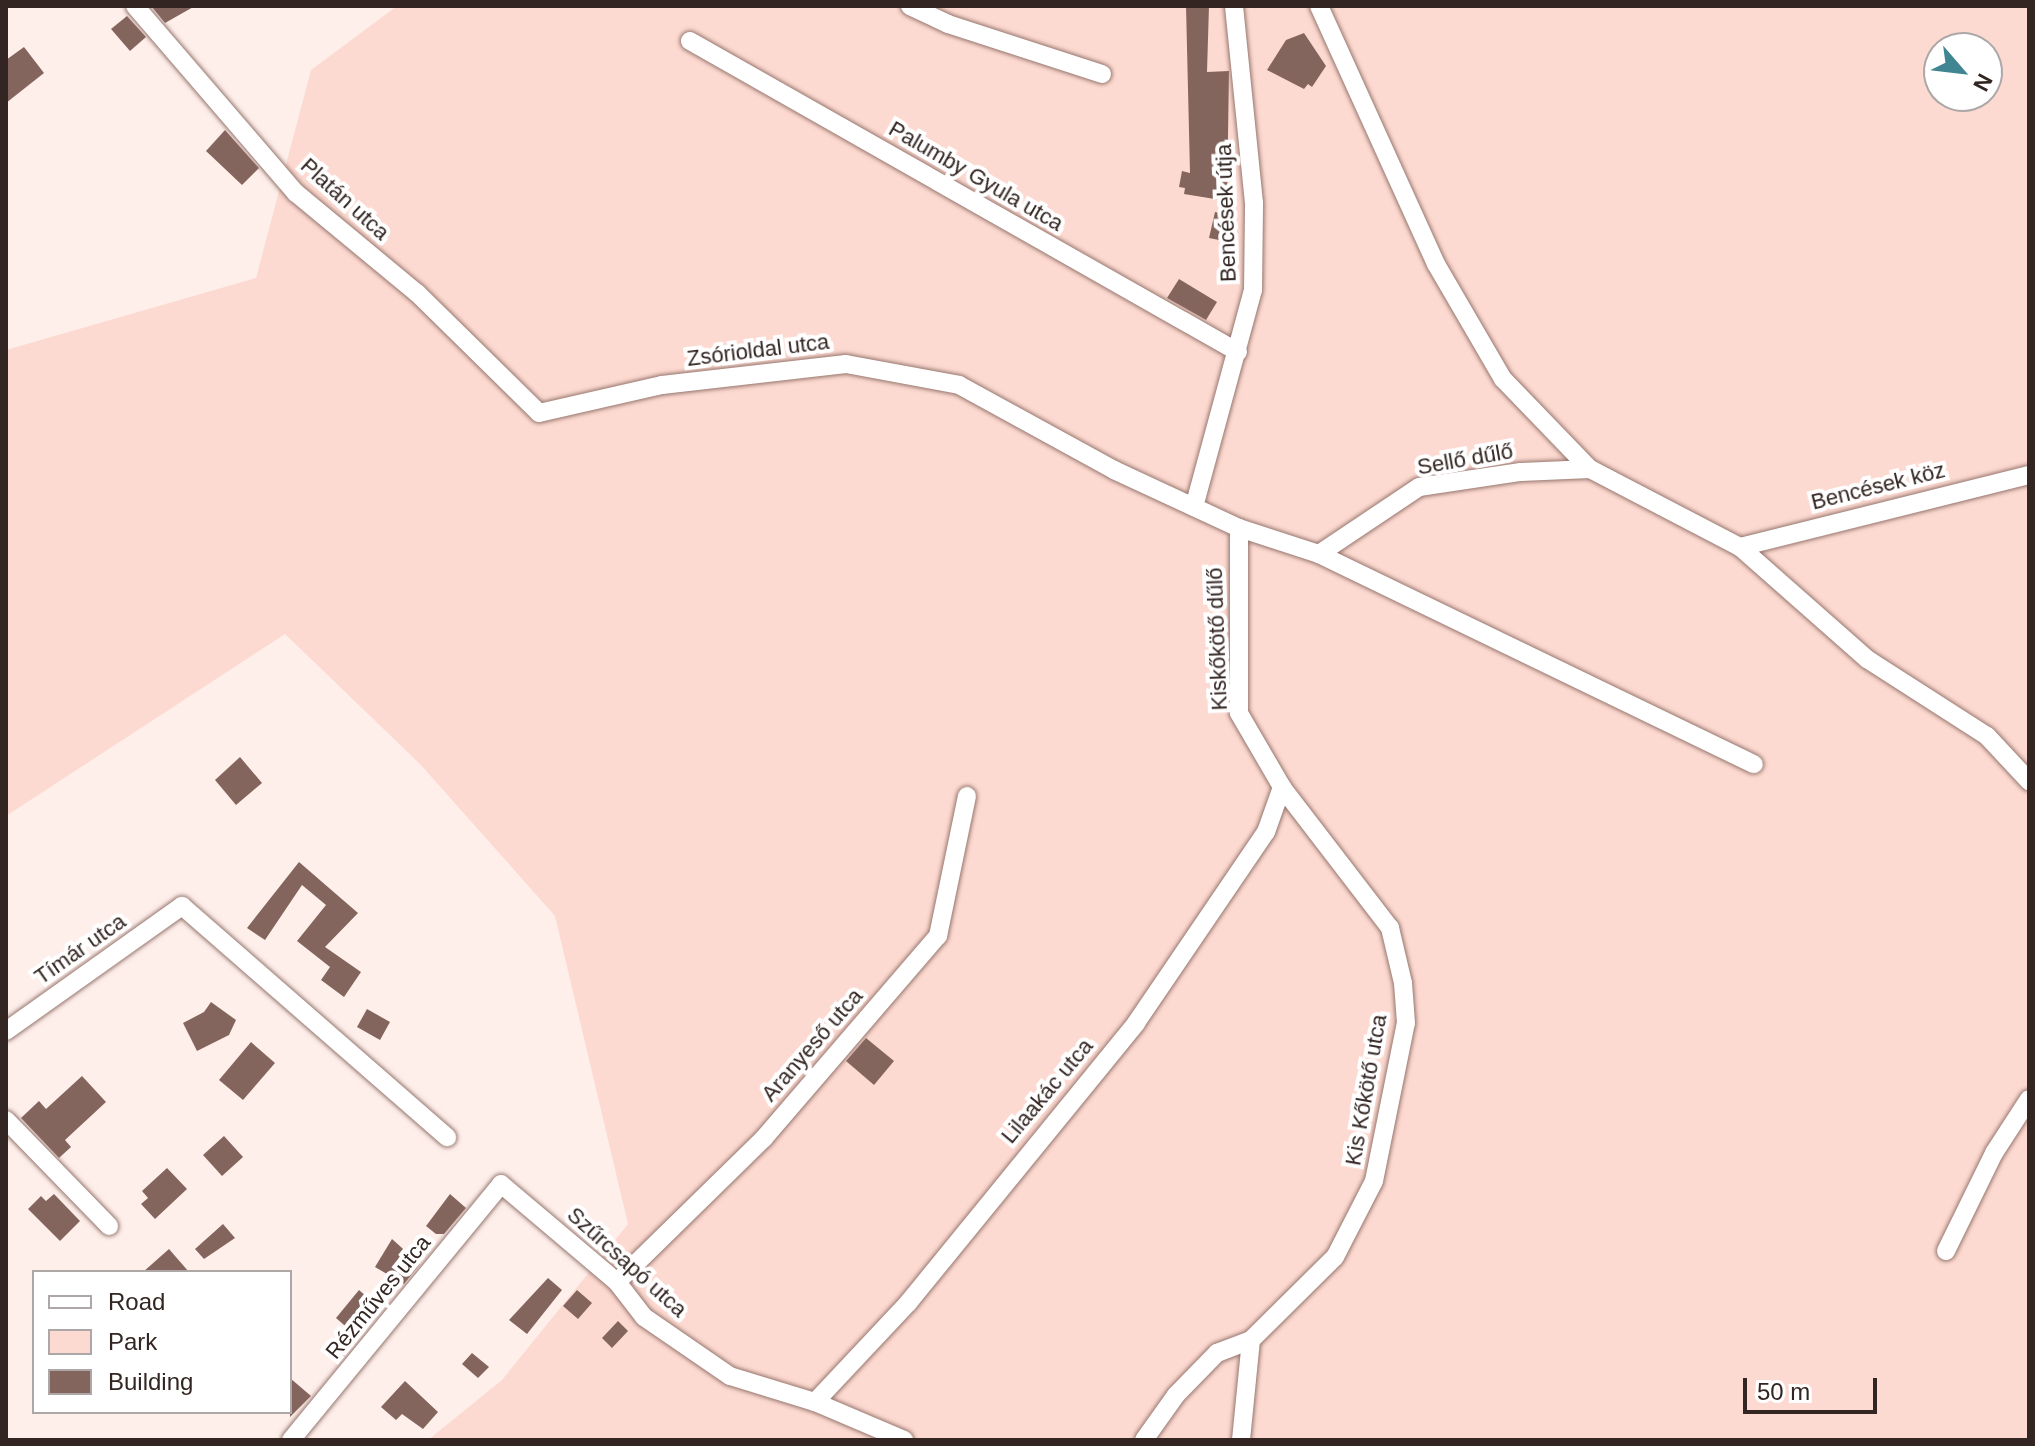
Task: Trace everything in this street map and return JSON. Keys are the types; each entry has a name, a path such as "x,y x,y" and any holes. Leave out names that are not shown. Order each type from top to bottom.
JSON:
{"street":[{"name":"Platán utca","path":"135,6 296,193 417,293 539,413"},
{"path":"910,6 945,14 1102,74"},
{"name":"Bencések útja","path":"1194,507 1253,290 1254,203 1234,6"},
{"path":"1319,6 1436,264 1495,366 1590,469 1740,547 1867,659 1987,736 2029,781"},
{"name":"Palumby Gyula utca","path":"690,41 1238,352"},
{"name":"Zsórioldal utca","path":"539,413 662,385 846,364 959,385 1114,470 1239,528 1319,554 1754,764"},
{"name":"Sellő dűlő","path":"1319,554 1419,487 1521,472 1590,469"},
{"name":"Bencések köz","path":"1740,547 2029,475"},
{"name":"Kiskőkötő dűlő","path":"1239,528 1239,713 1282,787"},
{"name":"Kis Kőkötő utca","path":"1144,1440 1176,1395 1217,1353 1251,1340 1335,1257 1374,1181 1406,1023 1403,983 1390,928 1282,787"},
{"name":"Lilaakác utca","path":"815,1402 908,1303 1136,1023 1266,832 1282,787"},
{"name":"Aranyeső utca","path":"617,1282 764,1138 938,936 967,796"},
{"name":"Tímár utca","path":"6,1031 182,906 447,1137"},
{"path":"1946,1251 1994,1153 2029,1099"},
{"path":"6,1120 109,1226"},
{"name":"Szűrcsapó utca","path":"501,1184 617,1282 644,1317 730,1376 815,1402 904,1440"},
{"name":"Rézműves utca","path":"291,1440 501,1184"},
{"path":"1241,1440 1251,1340"}],"green space":[{"path":"397,6 2029,6 2029,1440 428,1440 502,1380 628,1224 555,916 420,764 285,634 6,816 6,350 256,278 311,70"}],"building":[{"path":"151,6 195,6 165,23"},
{"path":"1186,6 1209,6 1207,72 1229,71 1227,201 1184,194 1185,188 1179,187 1182,171 1190,173"},
{"path":"127,16 146,37 130,51 111,29"},
{"path":"1304,33 1326,66 1312,87 1308,84 1304,89 1267,70 1286,40"},
{"path":"24,47 44,73 6,103 6,60"},
{"path":"225,130 259,168 242,185 206,151"},
{"path":"1215,212 1235,216 1229,242 1209,238"},
{"path":"1179,279 1217,302 1206,320 1167,298"},
{"path":"240,757 262,783 236,805 215,780"},
{"path":"299,862 358,913 325,947 361,972 344,997 321,980 330,967 297,941 326,905 302,885 265,940 247,928"},
{"path":"211,1002 236,1020 229,1035 197,1051 183,1023 204,1012"},
{"path":"367,1009 390,1022 380,1040 357,1027"},
{"path":"866,1038 894,1061 874,1085 846,1061"},
{"path":"251,1042 275,1063 243,1100 219,1080"},
{"path":"82,1076 106,1102 65,1140 71,1147 59,1158 21,1118 39,1101 46,1109"},
{"path":"224,1136 243,1157 222,1176 203,1155"},
{"path":"167,1168 187,1189 155,1219 141,1204 148,1198 142,1191"},
{"path":"54,1194 80,1221 60,1241 28,1209 41,1196 46,1201"},
{"path":"450,1194 466,1208 444,1234 436,1234 426,1226"},
{"path":"223,1224 235,1238 204,1259 195,1249"},
{"path":"392,1239 420,1264 404,1284 375,1267"},
{"path":"169,1249 187,1270 145,1270"},
{"path":"548,1278 562,1290 527,1334 509,1320"},
{"path":"359,1290 382,1310 359,1338 336,1318"},
{"path":"577,1290 592,1303 578,1319 563,1306"},
{"path":"618,1321 628,1331 612,1348 602,1338"},
{"path":"472,1353 489,1367 478,1378 462,1364"},
{"path":"292,1380 311,1396 290,1417 292,1414"},
{"path":"405,1381 438,1412 423,1429 402,1414 396,1420 381,1407"}]}
